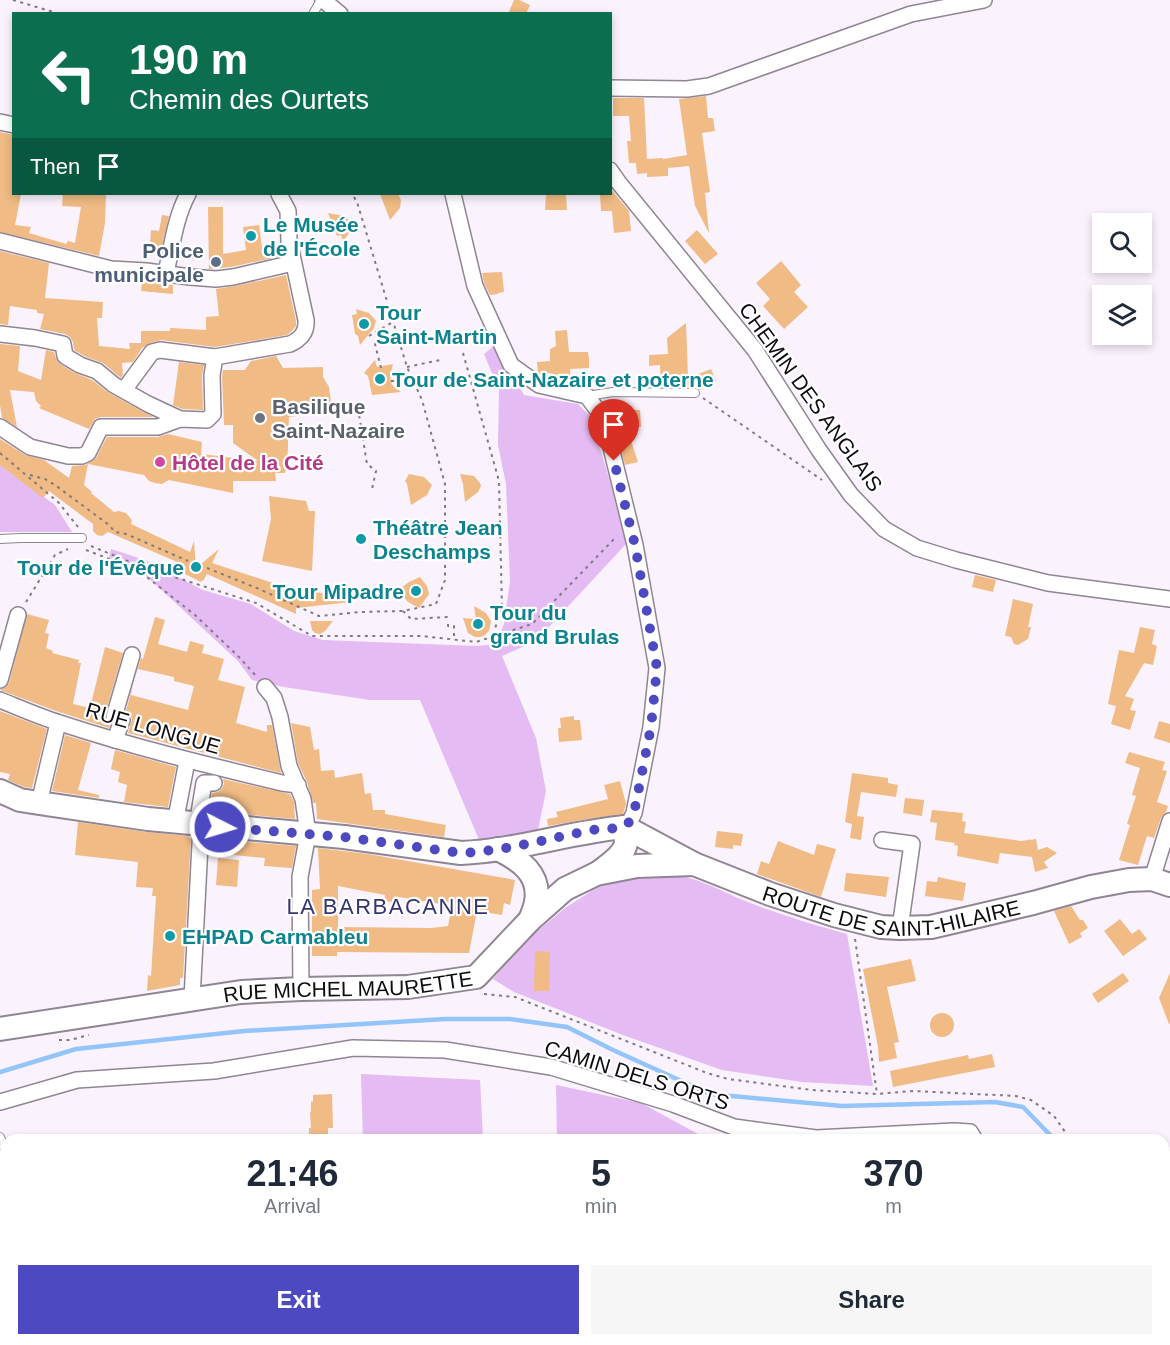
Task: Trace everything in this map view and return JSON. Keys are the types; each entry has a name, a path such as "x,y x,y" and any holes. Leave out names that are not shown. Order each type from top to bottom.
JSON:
{"main road":[{"path":"0,791 20,800 175,823 308,834 461,853 523,846 601,829 625,827"},
{"path":"625,827 635,847 663,865"},
{"path":"596,874 617,858 623,850 626,842 625,827"},
{"name":"ROUTE DE SAINT-HILAIRE","path":"625,827 694,864 793,903 881,927 931,927 1091,887 1129,880 1161,882"},
{"path":"498,849 515,857 535,879 536,903 530,920"},
{"name":"RUE MICHEL MAURETTE","path":"0,1029 241,992 301,988 408,987 476,977 530,920 565,889 596,874 637,866 694,864"}],"street":[{"path":"322,0 337,12"},
{"path":"612,88 687,89 709,86 911,14 984,0"},
{"name":"CHEMIN DES ANGLAIS","path":"612,173 755,350 819,450 851,495 884,529 917,548 1048,583 1170,599"},
{"path":"166,273 176,226 187,195"},
{"path":"124,390 152,352 160,350 215,357 285,345 295,342 302,336 307,326 306,317 289,241 288,211 280,195"},
{"path":"453,195 475,286 511,365 539,385 587,396 604,419 635,545 657,668 651,727 634,813 625,827"},
{"path":"0,241 111,269 216,279 293,263"},
{"path":"0,334 63,344 65,356 80,365 98,371 114,385 180,419"},
{"path":"0,428 30,447 68,456 82,456 88,453 101,427 158,427 180,419 207,420 213,414 212,375 215,357"},
{"path":"0,680 18,615"},
{"path":"115,741 122,720 114,717 132,655"},
{"path":"265,687 274,698 289,766 303,799 308,834 300,877 301,988"},
{"name":"RUE LONGUE","path":"0,700 57,723 115,741 187,761 298,785"},
{"path":"39,803 57,723"},
{"path":"175,823 187,761"},
{"path":"192,999 201,825 199,813 204,783 214,783"},
{"path":"1161,882 1170,821"},
{"path":"882,840 912,844 900,928"},
{"name":"CAMIN DELS ORTS","path":"0,1102 77,1080 214,1071 353,1048 445,1050 551,1067 673,1104 734,1127 786,1134"},
{"name":"CAMIN DELS ORTS","path":"895,1134 954,1131 971,1134"}],"lane":[{"path":"587,396 613,392 695,393"},
{"path":"0,539 85,541"}],"path":[{"path":"14,0 53,12"},
{"path":"207,568 319,616 403,611 436,604 445,580 445,484 422,399 407,367 357,202 353,195"},
{"path":"369,336 393,322"},
{"path":"381,368 375,344 396,332"},
{"path":"463,353 499,481 502,608 492,637"},
{"path":"407,367 440,360"},
{"path":"391,381 414,381"},
{"path":"695,393 824,482"},
{"path":"358,408 367,464 376,471 372,489"},
{"path":"0,453 59,503 85,535 86,549 138,570 195,615 239,657 265,687"},
{"path":"27,475 55,485 109,525 115,532 126,534 188,561"},
{"path":"85,541 140,566 256,603 312,636 422,636 476,642 532,624 614,539"},
{"path":"18,615 55,555 75,545"},
{"path":"403,611 411,619 447,617 447,619"},
{"path":"448,624 448,626 454,626 454,640"},
{"path":"852,920 877,1094"},
{"path":"482,994 515,997 707,1073 728,1079 812,1090 877,1094 913,1091 1016,1096 1031,1100 1054,1116 1067,1134"},
{"path":"51,1039 70,1040 97,1033"}],"shaded area":[{"path":"495,345 524,395 578,404 590,416 626,544 536,641 502,656 536,738 546,791 538,830 480,842 420,700 370,700 252,680 238,661 141,571 109,558 111,549 145,560 203,590 251,604 294,631 323,640 477,646 496,644 504,624 510,581 506,484 498,445 499,390 484,354"},
{"path":"0,465 55,505 72,532 0,532"},
{"path":"654,875 686,877 798,920 847,934 873,1086 802,1082 722,1070 623,1035 514,992 493,979 523,943 565,908 598,887 619,880"},
{"path":"361,1074 480,1080 483,1134 363,1134"},
{"path":"556,1085 641,1103 698,1134 557,1134"}],"building":[{"path":"514,0 530,5 527,12 509,12"},
{"path":"706,96 708,118 713,118 715,131 702,133 710,192 705,193 709,233 695,206 689,166 668,168 668,176 647,177 647,173 637,174 636,163 629,163 627,141 631,141 629,116 613,116 613,98 644,98 647,159 687,155 679,99"},
{"path":"0,132 12,135 12,195 21,195 15,225 31,227 29,233 66,244 68,241 75,243 81,207 62,206 63,195 106,195 105,223 99,256 0,232"},
{"path":"612,190 629,211 631,231 614,233 612,211 601,211 600,195 612,195"},
{"path":"380,195 398,195 401,200 400,208 390,220"},
{"path":"546,195 566,195 567,210 545,210"},
{"path":"208,207 223,207 223,254 246,250 243,227 259,225 262,248 280,243 282,256 231,267 209,269"},
{"path":"328,213 344,216 350,221 351,230 343,242 341,235 337,236"},
{"path":"162,215 169,216 161,251 157,249 157,246 150,244 151,230 159,231"},
{"path":"697,230 718,254 705,264 685,241"},
{"path":"0,251 49,263 45,298 103,302 102,318 97,318 99,346 130,349 129,343 141,343 141,331 170,331 170,328 206,330 206,317 219,316 216,289 286,275 296,326 287,335 215,347 161,340 150,343 142,348 133,362 122,363 121,378 103,363 74,350 70,337 40,329 44,314 37,313 37,310 10,306 8,325 0,324"},
{"path":"781,261 801,285 794,292 808,307 784,329 763,306 770,299 756,283"},
{"path":"502,272 504,292 490,295 482,273"},
{"path":"142,281 173,285 173,294 141,291"},
{"name":"Tour Saint-Martin","path":"356,309 369,313 376,321 374,328 360,345 358,336 355,334 352,315 357,314"},
{"path":"686,323 688,378 711,369 716,381 700,390 695,387 661,387 660,365 649,366 649,355 668,354 667,338"},
{"path":"567,330 569,352 588,352 589,359 589,368 570,369 571,382 552,378 551,373 540,374 537,362 550,361 550,349 556,346 555,331"},
{"path":"0,344 20,346 18,371 41,380 46,350 54,352 60,364 92,380 109,393 153,417 100,417 95,419 89,429 39,408 41,406 36,401 34,392 10,390 17,427 2,418"},
{"path":"276,356 283,368 323,367 323,377 329,387 331,402 326,403 327,412 289,417 287,471 275,473 276,481 233,481 233,493 169,480 162,484 155,483 149,481 144,475 88,464 84,485 114,512 126,513 132,520 131,524 190,552 194,541 196,568 219,549 212,563 312,596 316,592 351,599 351,602 296,608 296,614 207,574 201,582 183,573 184,565 108,532 102,536 97,535 93,531 93,524 49,491 43,498 0,465 0,439 25,455 44,460 69,478 72,466 86,465 96,458 107,437 158,437 168,434 202,442 201,454 258,461 233,443 233,425 224,425 223,370 245,370 251,361"},
{"name":"Tour de Saint-Nazaire et poterne","path":"375,360 377,367 393,364 390,376 392,385 401,392 372,395 368,376 364,373"},
{"path":"179,362 204,365 203,410 182,409 173,405"},
{"path":"609,409 640,410 641,427 627,428 638,462 625,465"},
{"path":"409,474 424,477 432,485 427,495 411,505 405,481"},
{"path":"460,474 474,476 481,486 478,492 465,502 463,484"},
{"path":"269,496 306,501 309,511 315,511 312,571 262,561 271,519"},
{"path":"975,575 996,580 993,592 972,587"},
{"name":"Tour Mipadre","path":"420,577 427,586 429,594 419,608 408,602 398,590"},
{"path":"1013,599 1033,604 1028,639 1018,645 1014,644 1011,637 1005,636"},
{"name":"Tour du grand Brulas","path":"474,606 486,613 491,621 489,631 480,637 468,633 463,618 476,619"},
{"path":"27,614 49,620 45,633 49,634 46,648 53,651 52,653 79,660 78,663 81,663 73,704 90,708 105,647 123,653 105,714 109,728 0,690 9,683"},
{"path":"155,617 165,620 158,644 187,652 190,641 204,645 202,653 224,659 218,680 245,687 236,723 267,732 267,725 272,725 281,773 128,733 132,719 126,711 133,685 131,695 188,710 194,686 174,681 174,677 138,669 136,675"},
{"path":"310,621 333,621 320,634 312,630"},
{"path":"1140,627 1155,630 1152,644 1157,646 1153,665 1144,663 1125,696 1134,699 1130,710 1136,711 1130,730 1111,724 1116,706 1108,704 1119,650 1134,653"},
{"path":"0,711 47,729 32,788 8,780 10,774 0,772"},
{"path":"574,716 574,720 580,720 582,740 559,742 560,718"},
{"path":"1159,721 1170,724 1170,743 1154,738"},
{"path":"291,723 310,727 314,750 319,749 321,771 334,770 335,778 362,773 365,794 371,793 373,810 385,810 385,814 446,825 444,837 317,819 316,803 313,803 298,763"},
{"path":"65,735 91,743 78,790 99,795 99,798 52,791"},
{"path":"115,750 176,767 168,807 124,802 127,785 118,782 120,772 111,769"},
{"path":"1129,752 1165,762 1162,770 1167,771 1157,802 1168,806 1154,838 1147,836 1138,865 1119,860 1130,825 1127,824 1136,796 1132,795 1140,768 1125,763"},
{"path":"852,773 888,778 888,783 898,785 896,797 861,792 857,816 864,817 861,840 850,838 852,824 845,822"},
{"path":"223,779 290,794 294,802 295,819 209,811 212,793 222,788"},
{"path":"620,781 626,804 623,814 548,826 547,819 558,817 556,812 608,799 604,785"},
{"path":"905,798 924,800 922,816 903,813"},
{"path":"932,810 963,813 962,821 966,822 964,833 1021,841 1036,839 1038,850 1047,847 1057,853 1044,862 1048,868 1035,872 1032,857 1000,853 998,864 957,856 958,846 954,845 955,843 935,840 937,823 930,822"},
{"name":"EHPAD Carmableu","path":"78,822 188,836 191,839 183,978 180,978 180,985 147,991 148,975 151,976 156,896 152,896 153,888 136,887 138,862 75,855"},
{"path":"717,831 743,834 741,846 733,845 733,849 715,847"},
{"path":"235,841 296,846 292,868 264,866 265,858 234,855"},
{"path":"778,841 814,855 817,844 836,849 821,897 757,874 761,861 769,864"},
{"path":"318,848 368,854 515,880 510,905 504,903 502,915 477,911 469,953 337,952 337,956 312,956 312,890 320,889","holes":["338,886 385,895 384,901 398,903 399,897 452,906 448,926 431,928 338,927"]},
{"path":"218,858 239,860 237,887 216,885"},
{"path":"846,873 889,877 886,897 844,891"},
{"path":"938,877 966,883 963,901 925,896 927,881 937,882"},
{"path":"1071,906 1088,928 1080,933 1082,937 1069,944 1054,911"},
{"path":"1120,919 1132,934 1139,929 1147,939 1123,956 1104,931"},
{"path":"535,951 550,952 549,991 534,991"},
{"path":"911,959 916,981 887,987 899,1042 894,1043 897,1058 879,1062 863,969"},
{"path":"1123,973 1129,981 1098,1003 1092,994"},
{"path":"1170,973 1170,1024 1169,1024 1159,998"},
{"path":"942,1013 951,1016 954,1025 951,1034 942,1037 933,1034 930,1025 933,1016"},
{"path":"992,1054 995,1067 893,1087 890,1071 968,1055 969,1059"},
{"path":"332,1094 333,1128 328,1128 328,1134 309,1134 313,1095"}],"waterway":[{"path":"0,1072 76,1049 244,1031 445,1019 510,1019 567,1027 710,1094 842,1106 995,1102 1023,1107 1049,1134"}],"place":[{"name":"Le Musée de l'École","path":"251,236"},
{"name":"Police municipale","path":"216,262"},
{"name":"Tour Saint-Martin","path":"364,324"},
{"name":"Tour de Saint-Nazaire et poterne","path":"380,379"},
{"name":"Basilique Saint-Nazaire","path":"260,418"},
{"name":"Hôtel de la Cité","path":"160,462"},
{"name":"Théâtre Jean Deschamps","path":"361,539"},
{"name":"Tour de l'Évêque","path":"196,567"},
{"name":"Tour Mipadre","path":"416,591"},
{"name":"Tour du grand Brulas","path":"478,624"},
{"name":"EHPAD Carmableu","path":"170,936"}],"district":[{"name":"LA BARBACANNE","path":"388,906"}],"route":[{"path":"220,827 344,837 461,853 523,846 601,829 625,827 634,813 651,727 657,668 635,545 614,461"}]}
